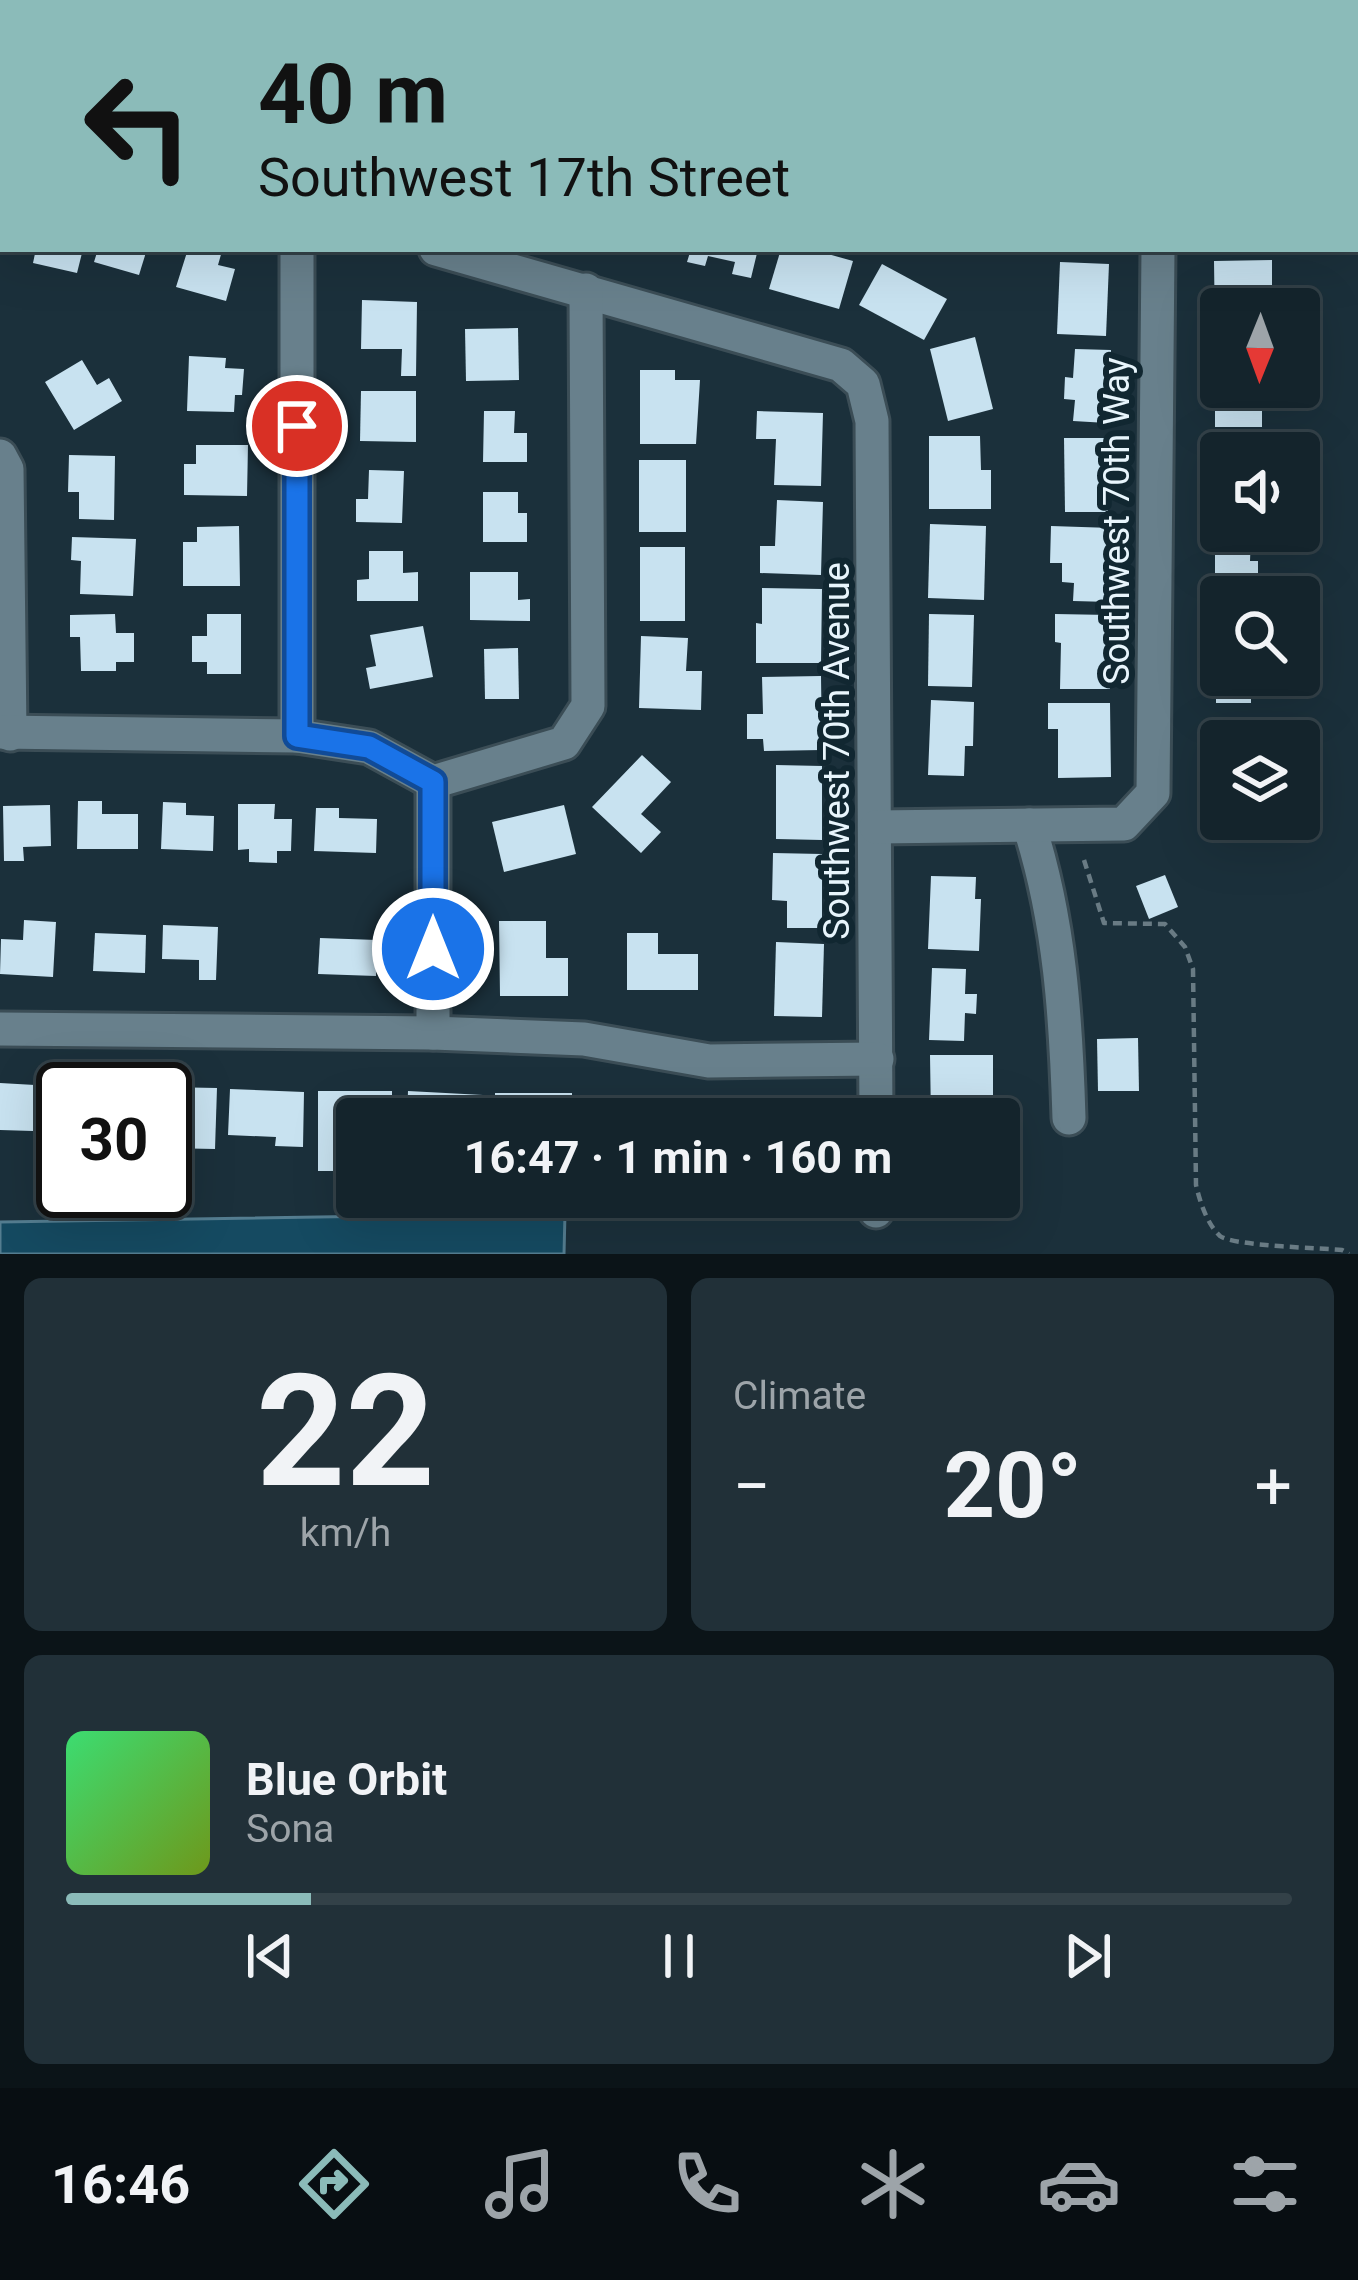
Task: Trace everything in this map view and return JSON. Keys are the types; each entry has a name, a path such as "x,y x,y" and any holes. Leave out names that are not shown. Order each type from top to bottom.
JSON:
{"street":[{"path":"297,252 297,736"},
{"path":"0,456 8,470 5,733 297,736 369,747 433,782 565,742 588,706 586,290 447,252"},
{"name":"Southwest 70th Way","path":"1029,826 1124,824 1153,794 1157,252"},
{"name":"Southwest 70th Avenue","path":"586,290 842,365 863,384 872,421 876,1098"},
{"path":"433,782 433,1033"},
{"path":"876,827 1029,826 1043,867 1066,1000 1069,1118"},
{"path":"0,1029 433,1033 584,1039 710,1061 877,1059"}],"path":[{"path":"1084,860 1103,922 1165,924 1185,947 1196,985 1196,1185 1213,1227 1230,1241 1349,1254"}],"water":[{"path":"565,1218 564,1254 0,1254 0,1222"}],"building":[{"path":"35,252 82,252 77,273 33,263"},
{"path":"97,252 146,252 139,275 94,262"},
{"path":"187,252 222,252 218,265 235,269 226,301 176,287"},
{"path":"690,252 757,252 751,278 732,274 735,262 708,256 705,266 687,262"},
{"path":"780,252 821,252 853,261 839,309 769,289"},
{"path":"1272,260 1272,288 1214,288 1214,261"},
{"path":"1060,262 1109,264 1106,336 1057,334"},
{"path":"882,264 947,299 924,340 859,305"},
{"path":"362,300 417,302 416,376 401,376 402,349 361,349"},
{"path":"518,328 519,380 466,381 465,329"},
{"path":"975,337 993,409 948,421 930,349"},
{"path":"1075,349 1111,350 1107,423 1073,421 1075,400 1064,399 1065,377 1073,378"},
{"path":"189,356 226,358 225,368 244,369 242,395 235,395 234,412 187,411"},
{"path":"82,360 97,385 109,378 122,401 74,430 45,382"},
{"path":"640,370 675,370 675,380 700,380 696,444 640,444"},
{"path":"361,391 416,391 416,442 360,441"},
{"path":"1215,408 1262,408 1262,427 1215,427"},
{"path":"484,411 515,411 514,433 527,433 527,462 483,462"},
{"path":"757,411 823,413 821,486 774,485 776,439 756,439"},
{"path":"929,436 980,436 981,470 991,470 991,509 929,509"},
{"path":"1064,438 1107,438 1108,512 1065,512"},
{"path":"196,445 248,445 247,496 184,495 184,464 196,464"},
{"path":"69,455 115,456 114,520 79,519 79,492 68,492"},
{"path":"639,460 686,460 686,532 639,532"},
{"path":"369,470 404,471 402,523 356,522 356,499 368,499"},
{"path":"483,492 518,492 518,513 527,513 527,542 483,542"},
{"path":"777,500 823,502 821,575 760,573 760,546 775,546"},
{"path":"930,524 986,526 984,600 928,598"},
{"path":"239,526 240,586 183,586 183,542 197,542 197,527"},
{"path":"1051,526 1112,528 1110,602 1073,601 1074,583 1062,582 1062,563 1050,563"},
{"path":"72,537 136,539 133,596 80,594 81,561 71,560"},
{"path":"640,547 685,547 685,621 640,621"},
{"path":"369,551 403,551 403,573 418,572 418,601 357,601 357,580 369,579"},
{"path":"1215,552 1250,552 1250,561 1258,561 1258,576 1215,576"},
{"path":"470,572 518,572 518,600 530,599 530,621 470,620"},
{"path":"762,588 822,589 821,663 756,663"},
{"path":"115,614 116,633 134,633 134,662 116,662 116,671 81,671 80,637 70,637 70,615"},
{"path":"207,614 241,614 241,674 207,674 207,662 192,662 192,636 207,636"},
{"path":"929,614 974,615 972,687 928,686"},
{"path":"1055,614 1110,615 1110,689 1060,689 1061,643 1055,642"},
{"path":"423,626 433,677 370,689 366,668 376,666 370,635"},
{"path":"641,636 688,638 686,671 702,671 701,710 639,708"},
{"path":"518,648 519,699 485,699 484,649"},
{"path":"821,676 822,750 764,751 763,739 747,739 747,714 763,714 762,677"},
{"path":"1216,696 1251,696 1251,703 1216,703"},
{"path":"931,700 974,702 973,746 965,746 964,776 928,775"},
{"path":"1048,703 1110,703 1111,777 1058,778 1058,729 1048,729"},
{"path":"642,755 671,782 641,814 661,832 641,853 592,807"},
{"path":"776,765 822,766 822,840 776,839"},
{"path":"78,801 102,801 102,814 138,814 138,849 77,849"},
{"path":"163,802 186,803 186,815 214,816 213,851 161,849"},
{"path":"238,804 275,804 274,819 292,819 291,851 277,851 277,863 249,862 249,849 238,850"},
{"path":"50,805 51,846 23,847 24,861 4,861 3,806"},
{"path":"564,805 576,854 504,872 492,822"},
{"path":"316,808 339,808 339,818 377,819 376,853 314,851"},
{"path":"773,853 822,854 822,928 787,928 787,901 772,900"},
{"path":"1165,875 1178,907 1149,919 1136,886"},
{"path":"931,876 976,877 975,899 981,899 979,951 928,949"},
{"path":"24,920 56,922 53,977 0,974 1,939 23,940"},
{"path":"499,921 546,921 546,958 568,958 568,996 500,996"},
{"path":"163,925 218,927 216,980 199,980 199,960 162,959"},
{"path":"95,933 146,935 145,973 93,971"},
{"path":"627,933 658,933 658,954 698,954 698,990 627,990"},
{"path":"320,938 377,940 376,976 318,974"},
{"path":"776,942 824,944 822,1017 774,1016"},
{"path":"932,968 966,969 965,994 977,994 976,1014 965,1013 964,1041 929,1040"},
{"path":"1138,1038 1139,1091 1098,1091 1097,1039"},
{"path":"930,1055 993,1055 993,1097 931,1098"},
{"path":"0,1083 35,1085 33,1131 0,1130"},
{"path":"192,1088 217,1088 215,1149 192,1149"},
{"path":"230,1089 304,1092 303,1147 275,1146 276,1137 228,1135"},
{"path":"318,1091 392,1091 392,1098 336,1098 336,1171 318,1171"},
{"path":"408,1091 483,1095 483,1098 408,1098"},
{"path":"495,1093 572,1093 572,1098 495,1098"}],"route":[{"path":"297,426 297,736 369,747 433,782 433,949"}]}
